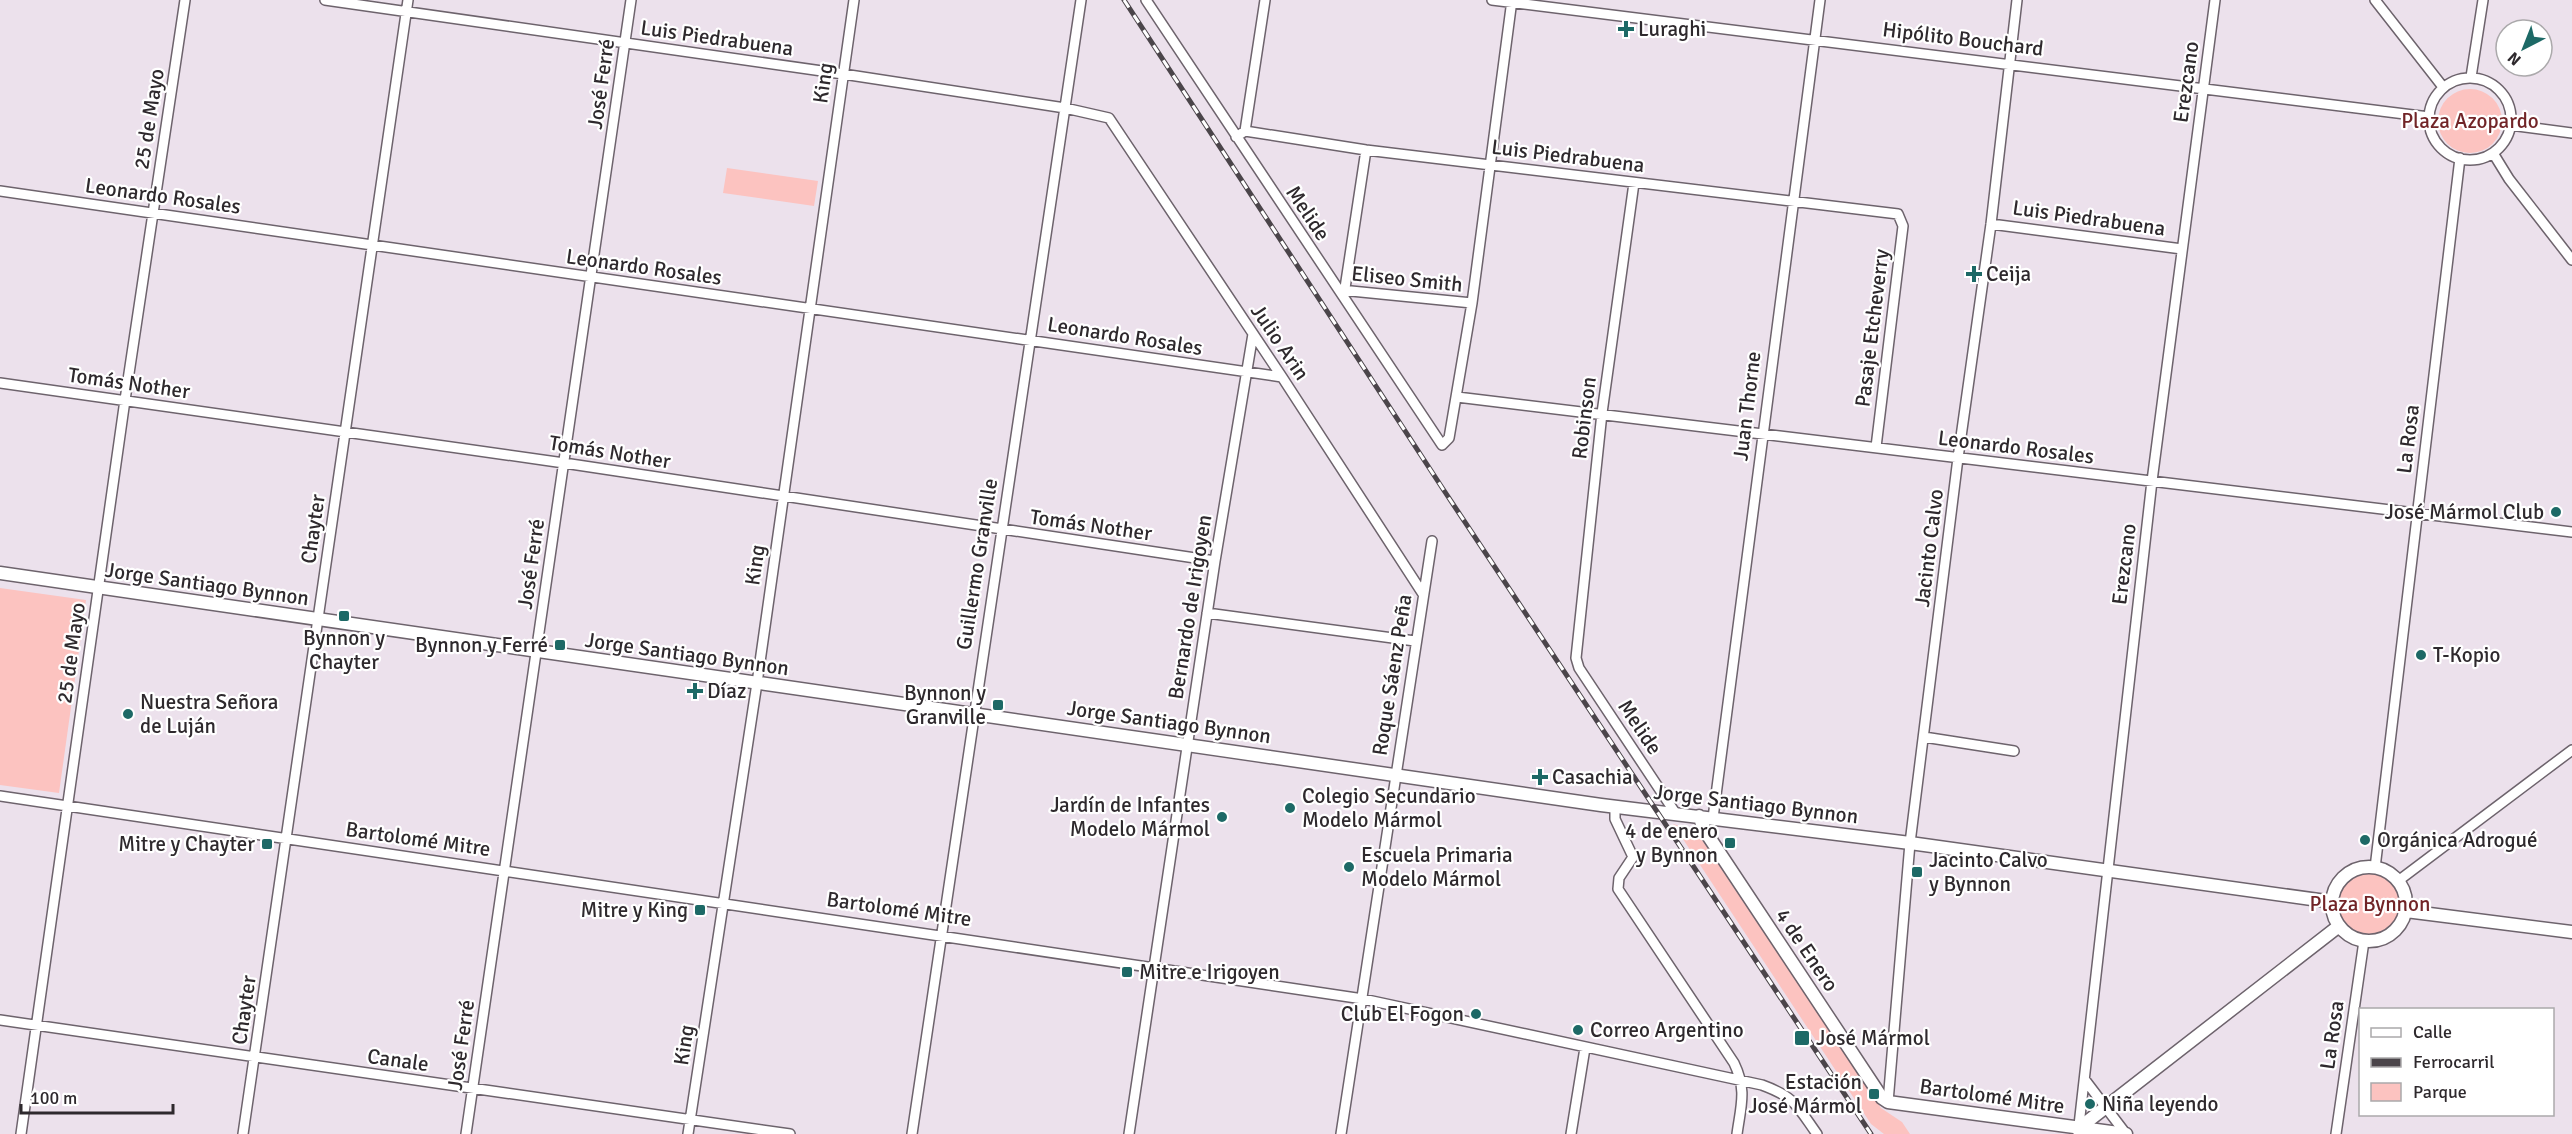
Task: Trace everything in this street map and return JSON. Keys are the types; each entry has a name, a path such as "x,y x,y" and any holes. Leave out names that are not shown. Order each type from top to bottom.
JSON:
{"street":[{"name":"25 de Mayo","path":"21,1134 125,400 185,0"},
{"name":"Luis Piedrabuena","path":"325,0 843,74 1103,115"},
{"name":"Chayter","path":"243,1134 408,0"},
{"name":"José Ferré","path":"466,1134 631,0"},
{"name":"King","path":"688,1134 757,683 854,0"},
{"name":"Guillermo Granville","path":"912,1134 972,714 1081,0"},
{"name":"Melide","path":"1146,0 1236,137 1342,289 1442,445 1449,438 1457,397"},
{"path":"1236,137 1245,131 1265,0"},
{"name":"Hipólito Bouchard","path":"1492,0 2429,117"},
{"name":"Juan Thorne","path":"1713,818 1820,0"},
{"name":"Jacinto Calvo","path":"1888,1102 1910,843 1958,458 1991,224 2017,0"},
{"name":"Erezcano","path":"2078,1131 2152,482 2215,0"},
{"path":"2375,0 2443,87"},
{"path":"2471,77 2475,66 2483,0"},
{"path":"1457,397 1472,303 1512,1"},
{"path":"2471,77 2484,80 2504,95 2509,106 2510,125 2503,143 2493,153 2474,160 2460,158 2440,147 2432,136 2429,117 2434,97 2443,87 2461,78 2471,77"},
{"name":"Julio Arin","path":"1103,115 1113,122 1282,376 1423,594"},
{"path":"2510,125 2572,133"},
{"name":"Luis Piedrabuena","path":"1245,131 1366,150 1898,214"},
{"path":"1342,289 1366,150"},
{"path":"2493,153 2509,179 2572,260"},
{"name":"La Rosa","path":"2375,868 2460,158"},
{"name":"Robinson","path":"1576,658 1602,413 1634,183"},
{"name":"Leonardo Rosales","path":"0,191 809,310 1282,376"},
{"name":"Pasaje Etcheverry","path":"1876,447 1903,226 1898,214"},
{"name":"Luis Piedrabuena","path":"1991,224 2182,249"},
{"name":"Eliseo Smith","path":"1342,289 1472,303"},
{"name":"Bernardo de Irigoyen","path":"1128,1134 1215,561 1253,334"},
{"name":"Tomás Nother","path":"0,383 564,463 1215,561"},
{"name":"Leonardo Rosales","path":"1457,397 1762,432 2152,482 2572,532"},
{"name":"Roque Sáenz Peña","path":"1341,1134 1432,541"},
{"name":"Jorge Santiago Bynnon","path":"0,573 1615,807 1910,843 2332,902"},
{"path":"1207,613 1416,641"},
{"name":"Melide","path":"1576,658 1579,668 1677,814"},
{"path":"1924,736 2014,751"},
{"path":"2398,881 2572,750"},
{"name":"Bartolomé Mitre","path":"0,796 68,808 1363,999 1742,1080 1785,1093 1797,1105 1816,1134"},
{"path":"1615,807 1615,819 1633,857 1630,866 1619,879 1618,889 1734,1063 1742,1080 1743,1095 1737,1134"},
{"name":"4 de Enero","path":"1699,816 1705,831 1882,1098 1888,1102"},
{"path":"2375,868 2386,872 2398,881 2406,900 2406,911 2402,922 2386,937 2364,941 2355,938 2339,926 2332,902 2342,879 2357,870 2375,868"},
{"path":"2406,911 2572,932"},
{"path":"2078,1131 2339,926"},
{"name":"La Rosa","path":"2336,1134 2364,941"},
{"name":"Canale","path":"0,1020 790,1134"},
{"path":"1571,1134 1585,1048"},
{"path":"2085,1080 2126,1134"},
{"name":"Bartolomé Mitre","path":"1888,1102 2078,1131 2126,1134"}],"green space":[{"name":"Plaza Azopardo","path":"2470,89 2488,95 2496,103 2502,121 2496,139 2488,147 2470,153 2452,147 2444,139 2438,121 2444,103 2452,95"},
{"path":"727,168 818,181 814,206 723,193"},
{"path":"0,588 86,600 59,793 0,785"},
{"path":"1673,824 1696,831 1881,1108 1902,1122 1910,1134 1884,1134 1871,1124"},
{"name":"Plaza Bynnon","path":"2370,872 2382,874 2393,881 2400,892 2402,904 2400,916 2393,927 2382,934 2370,936 2358,934 2347,927 2340,916 2338,904 2340,892 2347,881 2358,874"}],"railway":[{"path":"1124,0 1443,489 1871,1134"}],"place":[{"name":"Luraghi","path":"1626,29"},
{"name":"Ceija","path":"1974,274"},
{"name":"José Mármol Club","path":"2556,512"},
{"name":"Bynnon y Chayter","path":"344,616"},
{"name":"Bynnon y Ferré","path":"560,645"},
{"name":"T-Kopio","path":"2421,655"},
{"name":"Díaz","path":"695,691"},
{"name":"Bynnon y Granville","path":"998,705"},
{"name":"Nuestra Señora de Luján","path":"128,714"},
{"name":"Casachia","path":"1540,777"},
{"name":"Colegio Secundario Modelo Mármol","path":"1290,808"},
{"name":"Jardín de Infantes Modelo Mármol","path":"1222,817"},
{"name":"Orgánica Adrogué","path":"2365,840"},
{"name":"4 de enero y Bynnon","path":"1730,843"},
{"name":"Mitre y Chayter","path":"267,844"},
{"name":"Escuela Primaria Modelo Mármol","path":"1349,867"},
{"name":"Jacinto Calvo y Bynnon","path":"1917,872"},
{"name":"Mitre y King","path":"700,910"},
{"name":"Mitre e Irigoyen","path":"1127,972"},
{"name":"Club El Fogon","path":"1476,1014"},
{"name":"Correo Argentino","path":"1578,1030"},
{"name":"José Mármol","path":"1802,1038"},
{"name":"Estación José Mármol","path":"1874,1094"},
{"name":"Niña leyendo","path":"2090,1104"}]}
